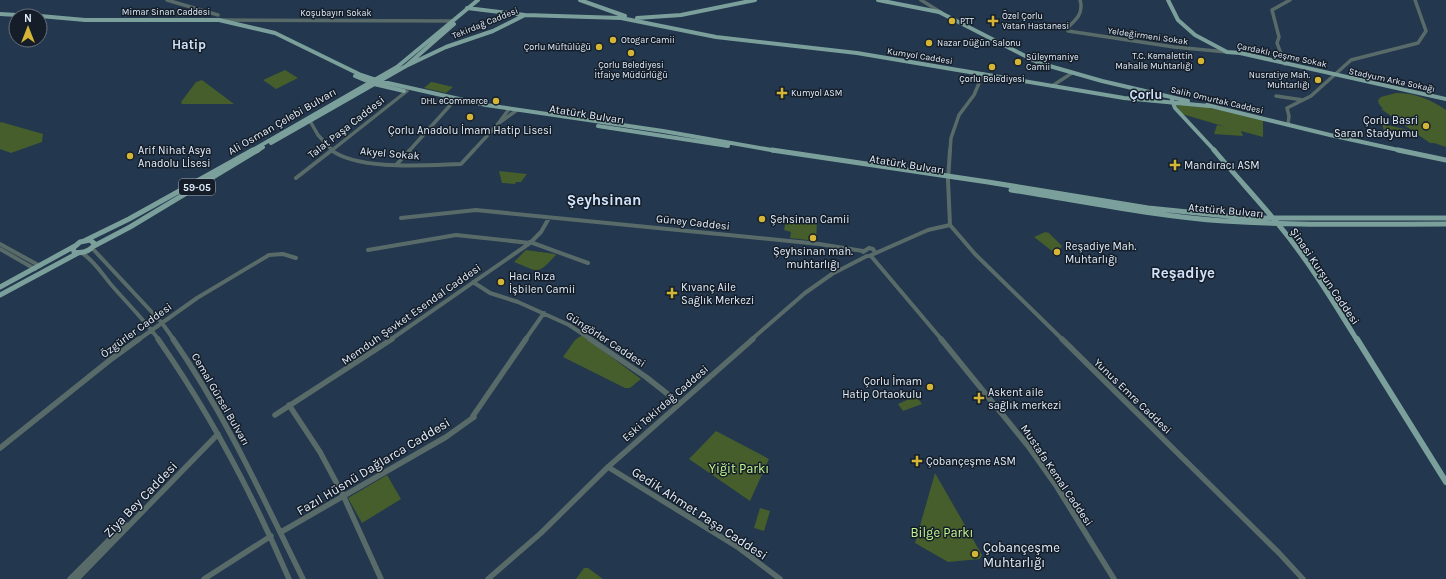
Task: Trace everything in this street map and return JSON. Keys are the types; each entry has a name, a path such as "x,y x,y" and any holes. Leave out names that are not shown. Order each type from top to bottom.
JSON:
{"main road":[{"name":"Ali Osman Çelebi Bulvarı","path":"80,253 130,226 358,93 406,60 478,0"},
{"path":"380,81 406,66 484,0"},
{"path":"580,0 607,10 636,18 664,18 726,4 755,0"},
{"name":"Salih Omurtak Caddesi","path":"878,0 943,14 1039,63 1072,73 1288,125 1446,160"},
{"path":"1168,0 1175,16 1186,28 1195,35 1226,52"},
{"path":"467,8 525,15"},
{"path":"592,17 600,12 601,8"},
{"path":"600,17 602,12 607,10"},
{"name":"Tekirdağ Caddesi","path":"406,66 437,52 493,31 525,15 629,19"},
{"name":"Mimar Sinan Caddesi","path":"48,17 85,20 218,17 275,33 374,82"},
{"path":"652,24 660,24 664,18"},
{"name":"Kumyol Caddesi","path":"629,19 716,37 820,48 1124,98 1209,106"},
{"name":"Mimar Sinan Caddesi","path":"290,40 293,44 329,64 368,82"},
{"path":"424,51 427,53 437,52"},
{"name":"Çardaklı Çeşme Sokak","path":"1226,52 1240,53 1334,75"},
{"name":"Stadyum Arka Sokağı","path":"1334,75 1446,99"},
{"path":"358,93 386,85 389,76"},
{"path":"352,92 358,85 358,77"},
{"name":"Atatürk Bulvarı","path":"374,82 380,81 386,85 516,112 949,178 1154,213 1223,221 1446,218"},
{"name":"Ali Osman Çelebi Bulvarı","path":"75,246 214,172 368,82 374,82"},
{"name":"Atatürk Bulvarı","path":"374,82 453,102 508,110"},
{"path":"1168,96 1171,103 1174,99 1178,99"},
{"name":"Şinasi Kurşun Caddesi","path":"1171,103 1202,136 1241,183 1276,221 1327,294 1446,482"},
{"name":"Atatürk Bulvarı","path":"1276,221 1446,224"},
{"path":"84,241 93,241 95,244 93,247"},
{"path":"75,246 74,252 80,253"},
{"path":"0,287 75,246"},
{"path":"0,295 80,253"}],"street":[{"name":"Koşubayırı Sokak","path":"167,0 218,17 452,21"},
{"path":"921,0 943,14"},
{"name":"Yeldeğirmeni Sokak","path":"1080,0 1083,6 1081,12 1077,19 1066,28 1068,31 1174,47 1226,52"},
{"path":"1285,64 1277,42 1279,37 1272,10 1290,0"},
{"path":"1288,125 1289,116 1287,108 1311,96 1351,60 1366,55 1418,44 1426,31 1415,0"},
{"path":"1052,86 1072,73"},
{"path":"950,225 949,178 952,138 959,115 974,95 983,74"},
{"name":"Talat Paşa Caddesi","path":"296,178 354,131 407,91"},
{"path":"1276,96 1303,100"},
{"path":"396,165 453,102"},
{"path":"498,124 508,110"},
{"path":"498,124 516,112"},
{"name":"Akyel Sokak","path":"310,121 316,135 332,150 340,155 361,161 396,165 461,164 498,124"},
{"name":"Güney Caddesi","path":"401,218 468,210 629,224 820,244 863,251 865,248 870,248 871,255"},
{"name":"Memduh Şevket Esendal Caddesi","path":"275,415 362,360 530,243 541,232 549,218"},
{"name":"Eski Tekirdağ Caddesi","path":"488,579 541,533 608,467 805,293 832,274 871,255 928,230 950,225"},
{"name":"Yunus Emre Caddesi","path":"950,225 975,254 1303,579"},
{"path":"368,250 456,236 530,243 588,263"},
{"path":"0,244 40,266"},
{"name":"Cemal Gürsel Bulvarı","path":"93,247 162,323 193,368 230,430 303,579"},
{"path":"0,249 35,269"},
{"name":"Mustafa Kemal Caddesi","path":"863,251 871,255 978,383 1028,446 1056,487 1114,579"},
{"name":"Cemal Gürsel Bulvarı","path":"80,253 88,256 152,330 184,378 218,434 271,536 289,579"},
{"name":"Özgürler Caddesi","path":"0,448 110,360 198,298 268,255 283,254 296,258"},
{"name":"Güngörler Caddesi","path":"473,282 490,293 544,313 569,325 646,377 679,403"},
{"name":"Fazıl Hüsnü Dağlarca Caddesi","path":"281,532 446,437 474,416 544,313"},
{"path":"289,405 320,452 344,497 381,579"},
{"name":"Ziya Bey Caddesi","path":"77,579 218,434"},
{"name":"Gedik Ahmet Paşa Caddesi","path":"608,467 739,548 780,579"},
{"name":"Ziya Bey Caddesi","path":"70,579 125,524"},
{"path":"204,579 271,536"}],"green space":[{"path":"285,70 298,78 276,89 263,80"},
{"path":"202,80 234,104 182,104 181,102 196,82"},
{"path":"431,82 453,87 446,93 424,88"},
{"name":"Çorlu Basri Saran Stadyumu","path":"1396,93 1422,97 1446,110 1446,147 1430,143 1381,109 1383,109 1378,100 1381,97"},
{"path":"1175,104 1202,106 1263,120 1263,137 1241,131 1243,136 1214,134 1217,125 1226,127 1182,114"},
{"path":"1,122 43,134 42,142 11,153 0,149"},
{"path":"1382,124 1409,130 1411,137 1384,131"},
{"path":"499,171 527,174 521,182 516,182 515,184 502,183"},
{"path":"792,218 817,222 816,241 790,238 791,232 784,230 786,219"},
{"path":"1045,232 1049,233 1062,246 1061,248 1052,251 1034,237"},
{"path":"526,250 556,255 541,269 533,270 514,262"},
{"path":"582,335 641,379 630,388 625,388 563,357 575,340"},
{"path":"916,396 922,404 903,411 898,404"},
{"name":"Yiğit Parkı","path":"716,431 769,459 750,501 689,459"},
{"name":"Bilge Parkı","path":"935,473 982,555 980,559 948,562 915,543"},
{"path":"387,475 401,499 362,523 348,498"},
{"path":"760,508 770,511 764,531 754,528"},
{"path":"584,568 588,568 603,579 576,579"}],"place":[{"name":"PTT","path":"952,21"},
{"name":"Özel Çorlu Vatan Hastanesi","path":"993,21"},
{"name":"Otogar Camii","path":"613,40"},
{"name":"Nazar Düğün Salonu","path":"929,43"},
{"name":"Çorlu Müftülüğü","path":"599,47"},
{"name":"Çorlu Belediyesi İtfaiye Müdürlüğü","path":"631,53"},
{"name":"T.C. Kemalettin Mahalle Muhtarlığı","path":"1201,61"},
{"name":"Süleymaniye Camii","path":"1018,62"},
{"name":"Çorlu Belediyesi","path":"992,67"},
{"name":"Nusratiye Mah. Muhtarlığı","path":"1318,80"},
{"name":"Kumyol ASM","path":"782,93"},
{"name":"DHL eCommerce","path":"496,101"},
{"name":"Çorlu Anadolu İmam Hatip Lisesi","path":"470,117"},
{"name":"Çorlu Basri Saran Stadyumu","path":"1426,126"},
{"name":"Arif Nihat Asya Anadolu Lİsesi","path":"130,156"},
{"name":"Mandıracı ASM","path":"1175,165"},
{"name":"Şehsinan Camii","path":"762,219"},
{"name":"Şeyhsinan mah. muhtarlığı","path":"813,238"},
{"name":"Reşadiye Mah. Muhtarlığı","path":"1057,252"},
{"name":"Hacı Rıza İşbilen Camii","path":"501,282"},
{"name":"Kıvanç Aile Sağlık Merkezi","path":"672,293"},
{"name":"Çorlu İmam Hatip Ortaokulu","path":"930,387"},
{"name":"Askent aile sağlık merkezi","path":"979,398"},
{"name":"Çobançeşme ASM","path":"917,461"},
{"name":"Çobançeşme Muhtarlığı","path":"975,554"}],"district":[{"name":"Hatip","path":"189,44"},
{"name":"Çorlu","path":"1146,94"},
{"name":"Şeyhsinan","path":"604,200"},
{"name":"Reşadiye","path":"1183,273"}]}
